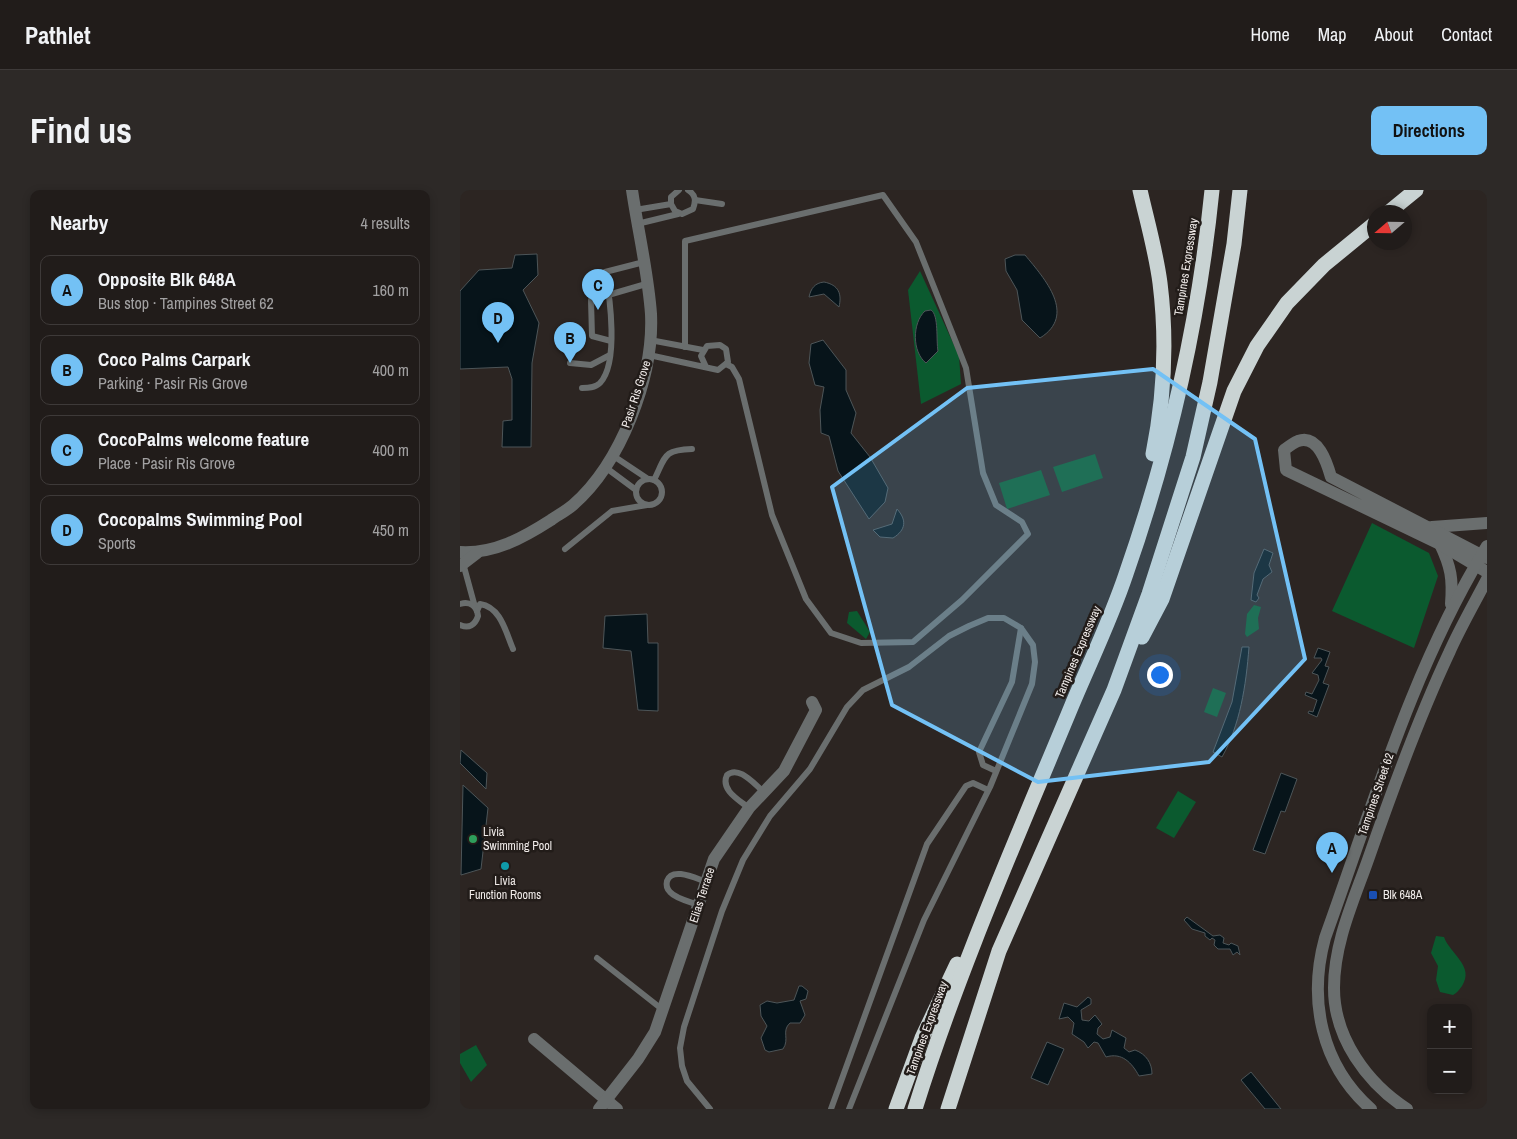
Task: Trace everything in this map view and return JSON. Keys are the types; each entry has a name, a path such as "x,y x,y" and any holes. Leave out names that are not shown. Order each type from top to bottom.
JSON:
{"highway":[{"path":"1140,190 1160,283 1164,331 1162,384 1150,469 1153,484"},
{"name":"Tampines Expressway","path":"914,1109 934,1048 1020,830 1126,576 1184,376 1207,241 1212,190"},
{"path":"948,1109 999,951 1114,690 1149,594 1193,457 1210,382 1234,244 1240,190"},
{"path":"1398,205 1416,190"},
{"path":"1114,690 1162,600 1234,391 1257,346 1292,297 1324,265 1367,230"},
{"path":"896,1109 922,1038 1020,830"}],"street":[{"name":"Pasir Ris Grove","path":"462,565 477,553 517,540 573,505 599,476 633,412 649,356 651,314 632,190"},
{"path":"1483,556 1440,544 1352,495 1330,477 1321,451 1307,441 1299,441 1284,450 1286,470 1352,495 1430,527 1483,556 1487,572"},
{"path":"1430,527 1466,526 1487,523"},
{"path":"1440,544 1450,565 1452,582 1451,608"},
{"name":"Pasir Ris Grove","path":"460,552 477,553"},
{"name":"Tampines Street 62","path":"1371,1109 1343,1077 1329,1052 1320,1026 1317,991 1318,962 1324,938 1396,737 1451,608 1483,556"},
{"name":"Tampines Street 62","path":"1407,1109 1393,1100 1359,1064 1347,1044 1338,1017 1334,988 1338,942 1408,748 1449,652 1487,579"},
{"name":"Elias Terrace","path":"599,1109 638,1059 654,1032 714,859 749,808 784,771 816,710 812,702"},
{"path":"534,1039 617,1109"}],"lane":[{"path":"678,214 671,204 672,198 679,190"},
{"path":"638,224 688,213 693,209 695,200 692,192 688,190"},
{"path":"685,347 685,241 883,195 916,242 966,368 983,473 996,505 1022,522 1028,534 962,600 913,642 861,643 831,633 806,599 772,515 739,378 732,367 726,364"},
{"path":"695,200 722,204"},
{"path":"635,210 671,204"},
{"path":"582,388 593,388 601,382 610,355 609,294 605,272 644,262"},
{"path":"611,341 594,337 591,333 591,300 646,284"},
{"path":"649,356 718,370 726,364 728,355 720,345 714,344 703,350 650,340"},
{"path":"703,350 701,356 706,367"},
{"path":"570,363 591,365 610,355"},
{"path":"636,490 642,481 651,479 667,454 675,450 692,450"},
{"path":"565,548 612,511 647,505 658,501 661,495 662,489 651,479 608,461"},
{"path":"608,461 636,490 637,497 647,505"},
{"path":"460,552 462,565 478,616 472,625 467,627 460,625"},
{"path":"460,604 470,604 476,609"},
{"path":"476,609 480,604 491,607 497,614 513,649"},
{"path":"710,1109 687,1081 682,1066 680,1048 684,1027 731,889 743,860 770,816 810,769 847,708 863,690 909,667 949,636 988,618 1004,618 1021,628 1033,645 1035,662 1032,684 988,790 924,920 848,1109"},
{"path":"996,771 983,765 979,752 1012,682 1021,628"},
{"path":"749,808 727,789 724,782 726,776 733,772 740,773 764,792"},
{"path":"831,1109 928,844 966,786 973,783 988,790"},
{"path":"699,905 672,894 667,888 668,880 673,875 680,874 707,882"},
{"path":"597,958 663,1010"}],"highlighted area":[{"path":"1153,369 1255,439 1305,659 1209,762 1038,782 892,705 832,487 967,388"}],"green space":[{"path":"920,271 959,356 961,384 921,404 908,290"},
{"path":"1095,454 1103,478 1062,492 1053,467"},
{"path":"1041,470 1050,495 1007,509 999,483"},
{"path":"1372,523 1429,553 1438,576 1414,648 1332,611"},
{"path":"1254,605 1261,607 1258,618 1259,629 1247,637 1245,634 1247,614"},
{"path":"857,611 870,632 866,639 847,623 849,612"},
{"path":"1213,688 1226,693 1217,717 1204,712"},
{"path":"1178,791 1196,802 1174,838 1156,828"},
{"path":"1436,936 1444,937 1466,972 1462,986 1453,995 1440,992 1436,980 1438,966 1431,953"},
{"path":"476,1045 487,1065 471,1082 460,1063 460,1054"}],"shaded area":[{"path":"537,254 538,275 523,290 539,323 532,363 531,447 502,447 503,421 512,420 512,379 508,367 460,369 460,291 479,270 512,268 515,255"},
{"path":"1015,255 1025,255 1041,275 1054,297 1057,308 1056,319 1051,329 1040,338 1022,320 1017,290 1006,271 1005,259"},
{"path":"824,282 833,285 840,294 839,307 824,294 809,297 814,286"},
{"path":"931,310 935,317 938,351 926,363 918,352 915,337 921,316 925,311"},
{"path":"823,340 846,370 846,390 856,413 851,433 870,457 888,488 885,502 869,519 838,471 829,436 821,433 820,410 824,387 815,385 809,363 811,344"},
{"path":"897,509 904,521 901,532 893,538 880,537 873,530 892,524"},
{"path":"1264,549 1273,553 1269,565 1272,572 1263,579 1257,595 1259,598 1256,602 1251,600 1254,573"},
{"path":"647,614 648,643 658,643 658,711 638,710 631,651 603,648 605,616"},
{"path":"1242,647 1249,647 1244,691 1238,718 1222,757 1213,752 1232,702"},
{"path":"1318,648 1330,652 1325,666 1329,667 1323,683 1329,685 1317,717 1308,713 1309,711 1313,712 1317,700 1305,695 1306,692 1312,694 1319,680 1318,675 1312,673 1322,660 1321,658 1314,658"},
{"name":"Livia Swimming Pool","path":"461,750 487,773 486,789 460,763"},
{"path":"1281,773 1297,779 1285,812 1281,811 1265,854 1253,850"},
{"name":"Livia Swimming Pool","path":"463,785 488,808 481,869 461,875"},
{"path":"1187,917 1213,936 1220,935 1224,938 1223,943 1229,945 1231,943 1238,946 1240,955 1237,952 1233,955 1230,949 1218,949 1214,945 1215,940 1212,938 1210,940 1205,936 1205,933 1192,929 1184,920"},
{"path":"799,986 808,991 806,999 800,1001 805,1015 800,1023 790,1023 787,1026 786,1042 783,1049 769,1052 765,1050 761,1038 767,1026 761,1016 760,1005 767,1001 777,1003 794,1000"},
{"path":"1088,997 1091,999 1091,1004 1081,1010 1082,1020 1089,1021 1095,1015 1102,1024 1098,1028 1097,1034 1103,1039 1110,1037 1112,1030 1126,1038 1124,1048 1129,1052 1135,1050 1145,1056 1150,1063 1152,1074 1139,1076 1130,1063 1122,1057 1106,1057 1098,1043 1094,1042 1088,1048 1084,1042 1072,1034 1074,1023 1068,1017 1059,1019 1064,1003 1077,1007"},
{"path":"1047,1042 1064,1049 1048,1085 1031,1078"},
{"path":"1251,1072 1281,1109 1265,1109 1241,1080"}],"place":[{"name":"CocoPalms welcome feature","path":"598,310"},
{"name":"Cocopalms Swimming Pool","path":"498,343"},
{"name":"Coco Palms Carpark","path":"570,363"},
{"name":"Livia Swimming Pool","path":"473,839"},
{"name":"Livia Function Rooms","path":"505,866"},
{"name":"Opposite Blk 648A","path":"1332,873"},
{"name":"Blk 648A","path":"1373,895"}]}
